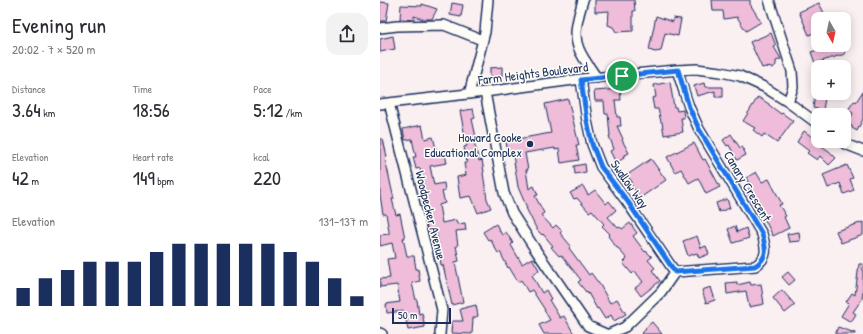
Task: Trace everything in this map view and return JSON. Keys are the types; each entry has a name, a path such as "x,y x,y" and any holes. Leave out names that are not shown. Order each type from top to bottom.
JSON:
{"street":[{"path":"469,94 485,32 488,0"},
{"path":"583,0 576,33 578,48 597,78"},
{"path":"769,0 792,71 793,87 788,102"},
{"path":"380,28 444,24 482,40"},
{"name":"Farm Heights Boulevard","path":"384,104 597,78 696,69 740,76 764,87 811,119"},
{"name":"Canary Crescent","path":"675,272 755,266 762,261 766,252 762,234 699,129 689,107 678,70"},
{"name":"Swallow Way","path":"581,80 592,144 601,167 628,202 675,272"},
{"path":"485,92 504,193 512,213 588,326 608,334 625,327 661,292 675,272"},
{"name":"Woodpecker Avenue","path":"384,104 442,310 440,334"},
{"path":"851,146 863,151"}],"building":[{"path":"595,0 634,0 635,11 633,11 633,31 616,32 613,27 608,25 609,11 595,12"},
{"path":"712,0 750,0 750,4 761,22 746,31 737,17 724,19 723,11 713,11"},
{"path":"380,2 389,3 386,21 380,21"},
{"path":"452,3 463,5 461,17 450,15"},
{"path":"819,3 824,12 811,12 811,34 809,35 799,12"},
{"path":"422,4 437,9 432,19 423,19 414,16 414,20 400,19 401,5 422,6"},
{"path":"656,16 673,22 673,18 681,19 678,36 665,33 661,51 655,52 649,50"},
{"path":"771,33 776,46 774,47 781,59 776,61 776,65 773,68 762,68 750,42"},
{"path":"393,36 395,49 380,52 380,39"},
{"path":"811,52 845,52 845,54 825,60 814,60"},
{"path":"502,67 502,76 490,77 490,68"},
{"path":"670,82 674,107 676,107 677,111 683,110 684,118 681,118 683,132 664,135 658,109 654,109 652,98 656,97 654,85"},
{"path":"704,83 705,87 723,87 723,97 715,97 715,91 697,96 694,86"},
{"path":"620,89 621,100 615,100 617,117 620,117 621,126 617,126 629,153 623,156 624,158 616,163 610,151 614,149 609,136 608,114 605,114 604,101 595,101 594,91"},
{"path":"863,91 863,119 857,131 851,126 851,117 853,113 851,112 851,108 849,108 854,101 856,102"},
{"path":"758,97 793,121 777,143 764,134 762,137 753,130 755,128 743,121"},
{"path":"568,99 579,145 576,145 579,160 561,163 559,149 555,150 555,148 525,153 529,189 534,186 538,195 535,196 544,213 541,215 553,228 556,225 562,231 560,233 571,246 569,248 589,275 591,273 600,285 610,303 617,299 626,314 614,321 611,315 605,319 598,308 597,309 587,291 586,292 578,282 581,280 561,255 559,256 551,247 553,246 543,234 542,235 537,230 518,187 513,155 508,155 506,141 551,133 545,104"},
{"path":"814,100 825,100 823,108 813,108"},
{"path":"473,109 475,118 472,119 476,137 473,138 479,161 482,160 487,199 491,208 478,213 471,196 460,198 457,177 466,175 464,163 467,163 464,147 467,146 460,111"},
{"path":"422,125 425,139 433,137 437,152 444,151 447,163 430,166 434,185 444,183 445,191 442,192 445,203 439,205 442,223 456,220 457,224 465,223 466,230 456,231 458,246 456,246 459,261 455,262 463,302 452,305 443,265 441,265 436,231 428,232 423,213 425,213 422,197 425,197 424,187 420,168 416,169 413,157 416,157 412,139 405,140 403,129"},
{"path":"804,131 811,136 811,148 824,148 836,158 829,165 820,156 817,160 807,153 809,151 797,142"},
{"path":"731,134 740,148 742,147 746,155 737,160 729,145 727,146 723,140"},
{"path":"380,139 383,139 387,157 385,158 394,199 392,199 396,215 400,214 407,256 414,256 416,269 418,269 420,281 412,283 419,314 422,313 425,327 408,330 404,311 387,313 386,304 400,302 397,285 380,287 380,279 390,278 387,259 395,258 392,243 380,246 380,235 389,234 389,231 386,214 383,214 380,195"},
{"path":"694,143 703,160 705,159 720,187 706,194 698,178 689,183 681,169 675,172 667,157"},
{"path":"651,159 666,180 640,198 630,183 632,182 627,175"},
{"path":"585,164 586,172 575,174 574,166"},
{"path":"847,165 853,178 850,179 854,190 844,194 840,183 828,188 823,175"},
{"path":"756,172 762,182 769,179 782,204 779,205 786,216 784,217 789,228 773,236 762,214 760,215 754,203 752,203 746,190 751,188 746,178"},
{"path":"583,186 588,195 595,190 606,204 609,201 616,210 608,217 618,228 620,227 622,229 630,223 637,233 633,236 645,252 646,251 652,257 648,260 655,268 652,270 660,281 641,296 635,288 643,282 635,271 632,274 623,263 627,259 608,236 610,234 602,226 604,224 592,210 589,212 577,198 574,199 570,193"},
{"path":"727,199 730,208 719,212 716,203"},
{"path":"863,222 863,235 841,243 836,231"},
{"path":"496,224 502,235 506,232 513,243 511,245 522,264 532,258 539,270 532,275 542,293 546,290 551,299 549,300 560,318 564,316 574,334 544,334 539,325 550,320 545,310 532,290 528,292 521,280 518,282 509,267 508,268 500,252 498,253 490,239 488,240 483,232"},
{"path":"735,226 737,232 746,228 749,238 733,243 728,229"},
{"path":"799,232 800,241 789,242 787,234"},
{"path":"697,236 701,248 706,246 709,254 699,258 697,253 688,256 683,241"},
{"path":"859,264 863,264 862,299 853,312 856,314 851,322 841,316 849,303 846,302 852,293 855,295"},
{"path":"788,272 795,280 789,285 782,277"},
{"path":"737,282 737,285 750,282 751,285 761,284 764,304 749,307 746,291 727,294 726,283"},
{"path":"711,287 715,300 706,303 702,290"},
{"path":"782,290 795,305 785,313 773,298"},
{"path":"476,305 478,316 473,318 472,334 451,333 452,321 463,321 460,309"},
{"path":"652,322 662,334 641,334 646,329 645,328"},
{"path":"838,327 855,333 855,334 835,334"}],"place":[{"name":"Howard Cooke Educational Complex","path":"530,144"}],"route":[{"path":"678,70 689,107 699,129 762,234 766,252 762,261 755,266 675,272 628,202 601,167 592,144 581,80 622,76 678,70"}]}
